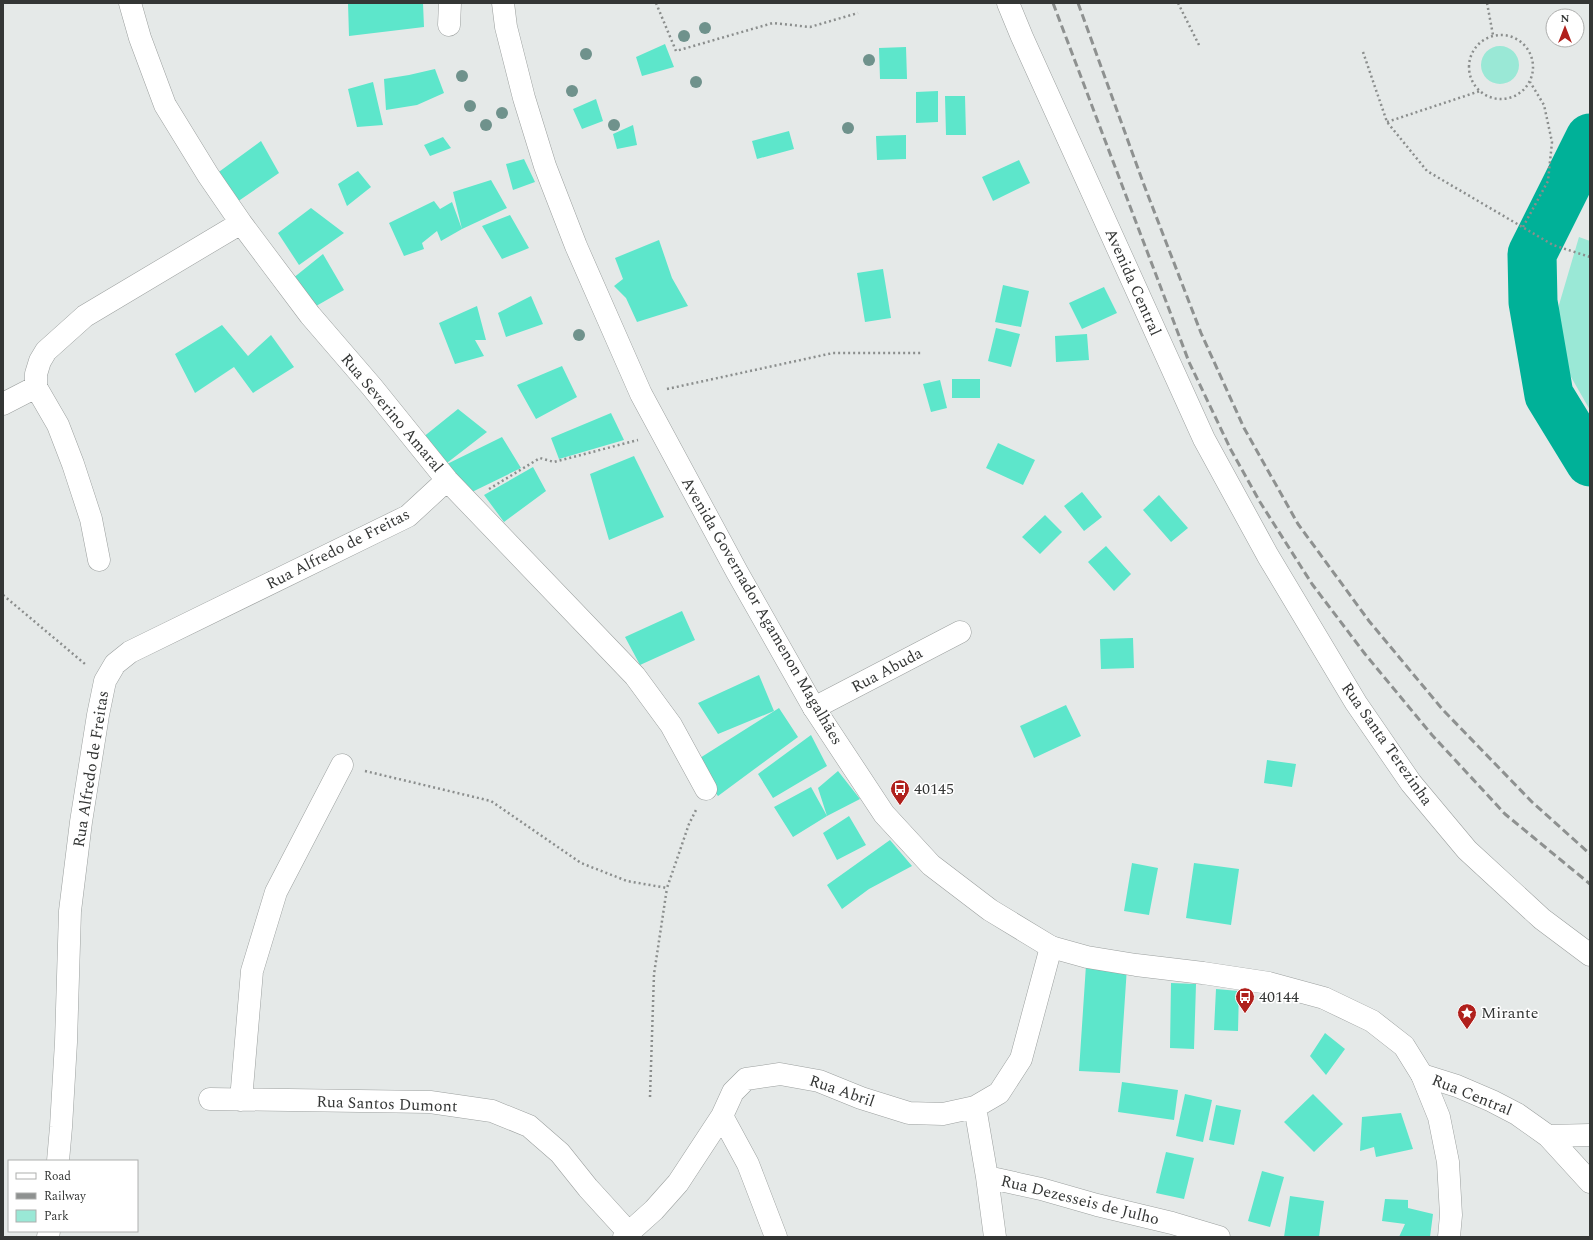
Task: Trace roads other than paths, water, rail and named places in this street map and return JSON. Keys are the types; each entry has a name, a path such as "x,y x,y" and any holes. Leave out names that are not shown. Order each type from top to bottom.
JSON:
{"street":[{"name":"Rua Severino Amaral","path":"130,3 140,38 165,104 208,175 241,223 310,315 372,387 447,480 635,676 671,725 706,789"},
{"path":"449,25 450,3"},
{"name":"Avenida Governador Agamenon Magalhães","path":"503,3 506,27 524,98 546,166 576,246 641,394 737,572 814,708 884,814 931,864 990,910 1051,947 1087,957 1122,963 1269,983 1324,998 1378,1025 1404,1046 1422,1075 1439,1117 1448,1162 1451,1215 1449,1237"},
{"name":"Avenida Central","path":"1008,3 1204,439 1268,556"},
{"path":"99,560 91,519 73,464 58,425 36,387 36,374 40,361 46,351 86,316 241,223"},
{"path":"3,404 36,387"},
{"name":"Rua Alfredo de Freitas","path":"58,1160 66,1042 70,911 98,715 106,681 115,664 130,652 408,516 447,480"},
{"name":"Rua Santa Terezinha","path":"1268,556 1356,703 1411,783 1467,850 1542,919 1590,956"},
{"name":"Rua Abuda","path":"814,708 960,632"},
{"path":"241,1100 252,971 276,892 342,765"},
{"name":"Rua Abril","path":"628,1236 678,1183 722,1116 733,1092 746,1079 780,1074 819,1081 861,1098 909,1113 943,1114 976,1107 999,1093 1021,1059 1051,947"},
{"name":"Rua Central","path":"1422,1075 1457,1086 1492,1100 1517,1114 1548,1136 1590,1182"},
{"name":"Rua Santos Dumont","path":"210,1099 430,1102 492,1111 529,1126 560,1153 628,1236"},
{"path":"976,1107 995,1237"},
{"path":"722,1116 748,1164 776,1237"},
{"path":"1548,1136 1590,1135"},
{"name":"Rua Dezesseis de Julho","path":"987,1177 1041,1189 1097,1205 1172,1223 1219,1237"}],"waterway":[{"path":"1590,138 1532,254 1533,302 1549,395 1590,462"}],"railway":[{"path":"1053,3 1189,362 1231,450 1260,502 1312,584 1365,654 1432,735 1505,814 1590,884"},
{"path":"1078,3 1144,185 1201,333 1244,428 1298,524 1369,621 1443,710 1532,802 1590,854"}],"place":[{"name":"40145","path":"900,806"},
{"name":"40144","path":"1245,1014"},
{"name":"Mirante","path":"1467,1030"}]}
